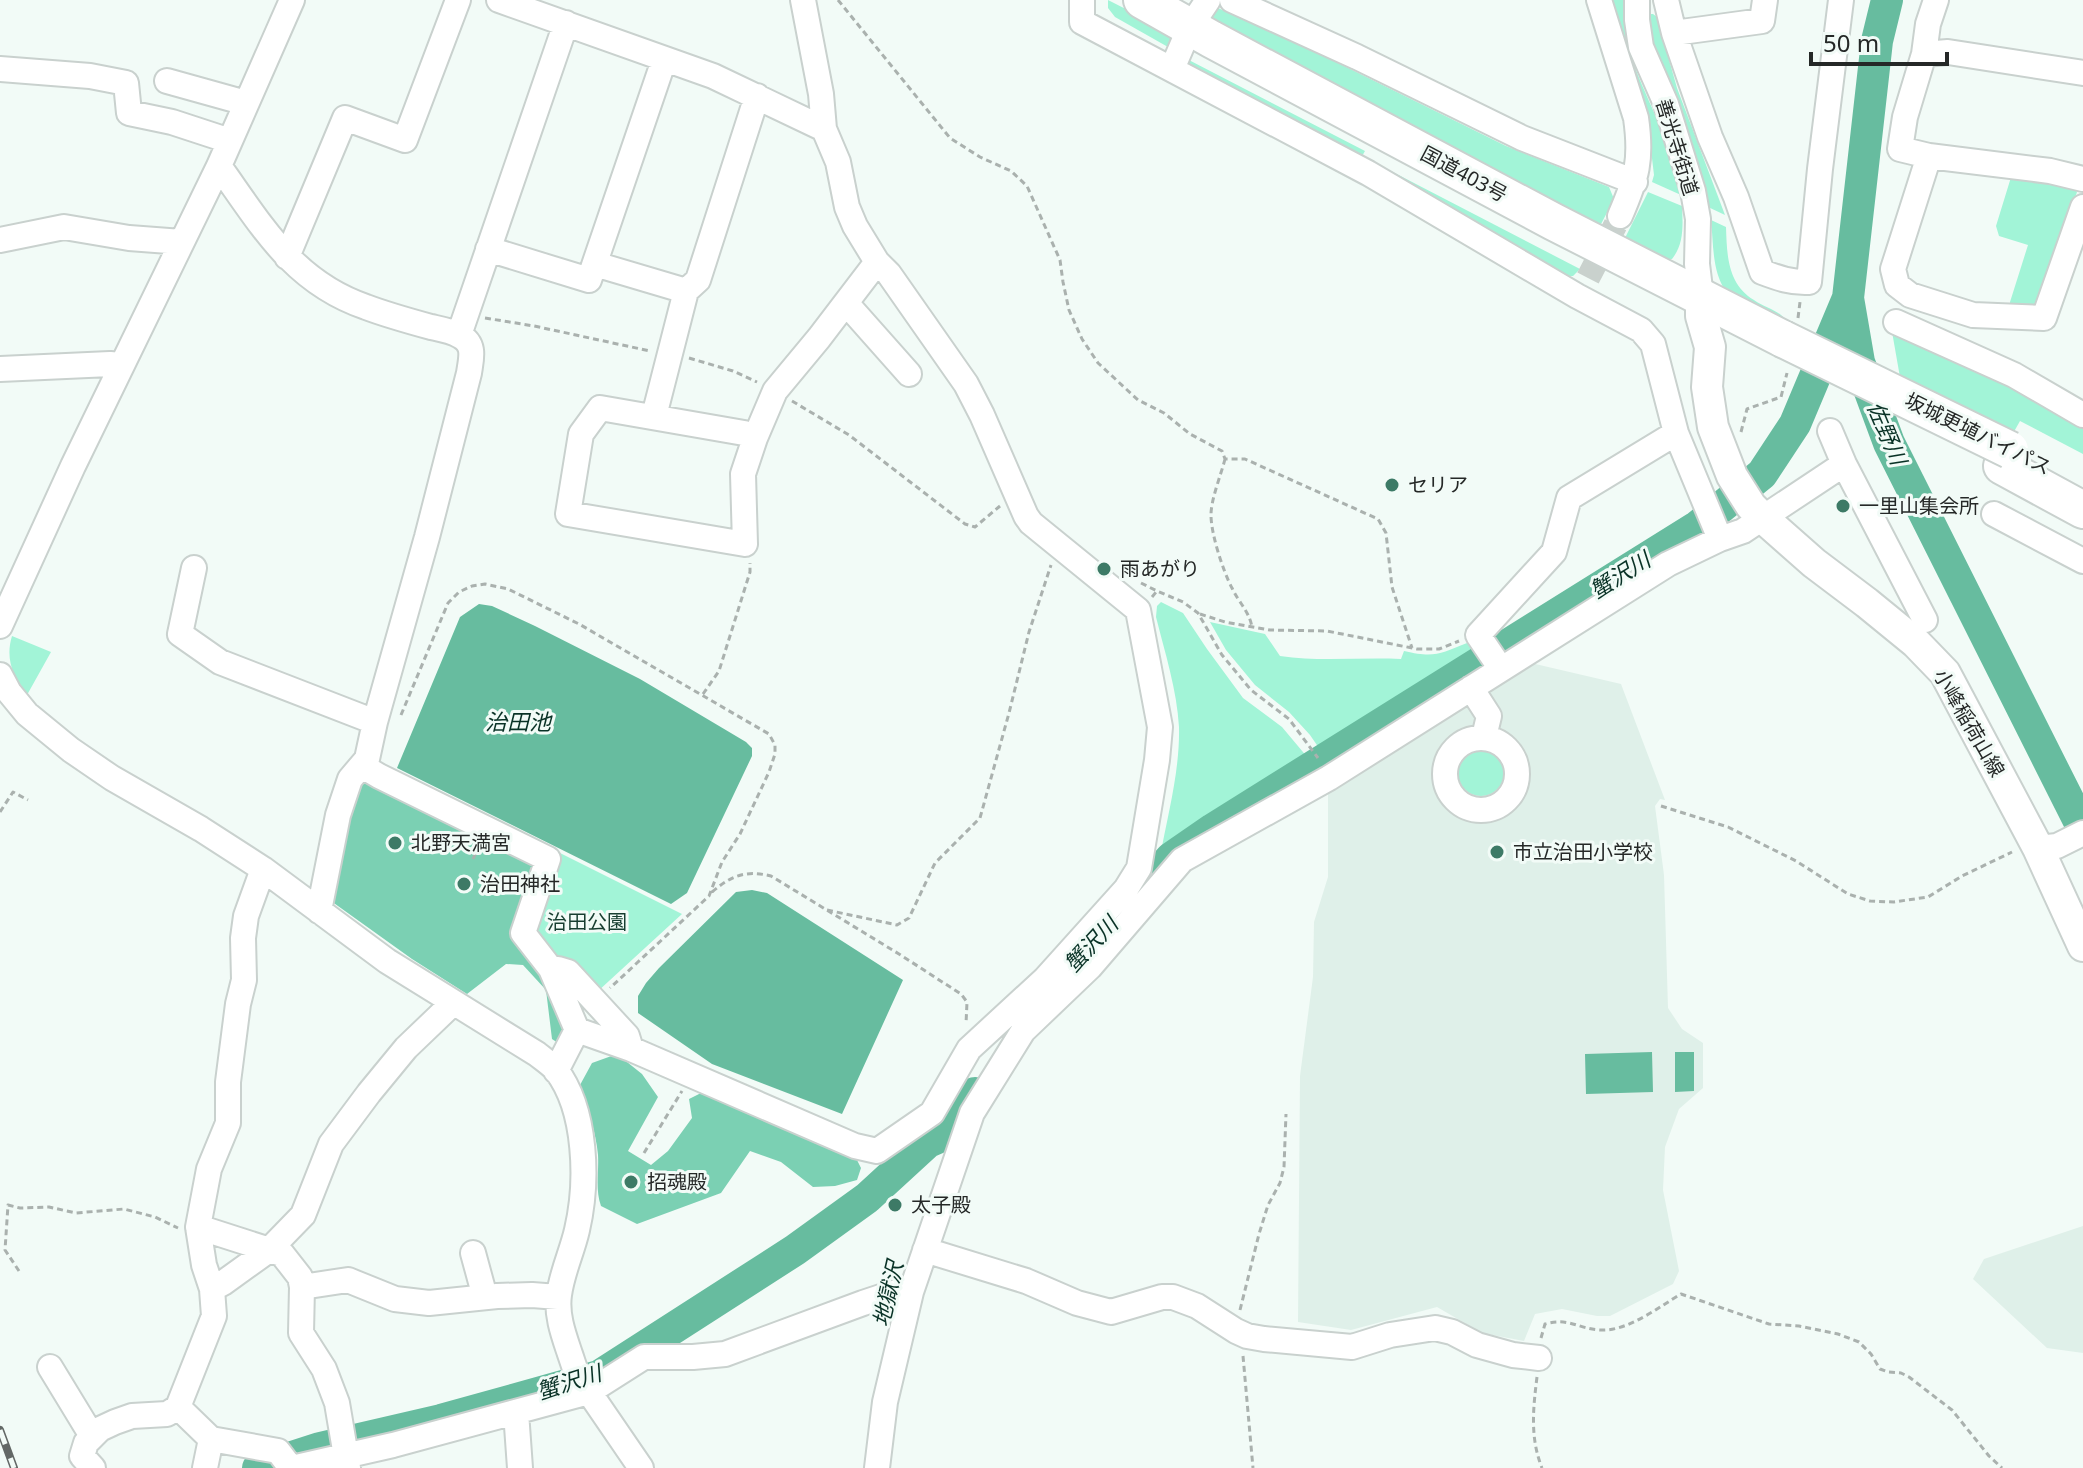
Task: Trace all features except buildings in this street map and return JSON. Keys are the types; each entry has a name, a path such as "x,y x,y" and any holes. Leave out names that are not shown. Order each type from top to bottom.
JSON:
{"highway":[{"name":"国道403号","path":"1142,0 1203,22 1701,306"},
{"name":"国道403号","path":"1203,22 1375,161 1701,306"},
{"name":"坂城更埴バイパス","path":"1701,306 2006,458 2083,484"},
{"name":"坂城更埴バイパス","path":"2006,458 2079,539"}],"main road":[{"name":"小峰稲荷山線","path":"1701,306 1710,347 1707,387 1713,427 1732,476 1757,512 1814,563 1916,643 1945,673 2048,847 2083,946"}],"street":[{"path":"0,626 66,480 219,166 292,0"},
{"path":"287,257 345,118 405,140 458,0"},
{"path":"499,0 713,76 824,129"},
{"path":"362,766 548,859 523,933 551,969 577,1030 631,1049 855,1146 877,1151 932,1113 969,1049 1047,977 1126,889 1139,868 1160,727 1138,610 1031,523 966,384 889,274 877,262 855,226 847,207 838,162 824,129 821,94 803,0"},
{"path":"1082,0 1082,22 1172,69 1375,161 1583,287 1641,330 1653,344 1676,433 1718,535"},
{"path":"1232,0 1522,138 1635,182"},
{"path":"1599,0 1636,118 1639,137 1635,182 1620,216"},
{"name":"善光寺街道","path":"1637,0 1641,47 1666,104 1693,191 1698,219 1697,264 1701,306"},
{"path":"1666,0 1674,33 1710,137 1736,197 1762,272 1785,280 1809,282 1841,0"},
{"path":"1674,33 1762,21 1765,0"},
{"path":"1936,0 1905,117 1900,149 1929,156 2050,171 2083,179"},
{"path":"1172,69 1203,22"},
{"path":"319,911 338,815 350,779 367,759 469,373 472,352 462,325 566,23"},
{"path":"1924,54 1948,52 2083,73"},
{"path":"488,249 589,280 664,60"},
{"path":"0,69 66,73 126,83 129,113 172,122 230,141"},
{"path":"167,81 246,103"},
{"path":"654,416 686,291 698,280 757,96"},
{"path":"1929,156 1893,269 1897,285 1910,295 1973,315 2044,318 2074,266 2083,207"},
{"path":"219,166 287,257 327,290 350,302 391,316 462,325"},
{"path":"0,240 64,227 129,238 182,242"},
{"path":"755,438 744,433 600,408 581,434 568,514 745,544 743,474 775,391 877,262"},
{"path":"595,264 686,291"},
{"path":"846,303 909,374"},
{"path":"1896,322 2014,375 2083,415"},
{"path":"0,369 122,365"},
{"path":"1830,431 1925,620"},
{"path":"877,1468 904,1292 925,1250 972,1113 1023,1031 1090,967 1182,860 1329,778 1471,688 1554,552 1569,498 1676,433"},
{"path":"1490,653 1668,564 1718,535 1743,531 1757,512 1844,464"},
{"path":"1994,514 2079,539"},
{"path":"194,568 180,634 220,662 375,722"},
{"path":"0,675 27,714 71,750 263,869 387,961 537,1054 556,1071 577,1115 583,1156 577,1229 558,1297 561,1329 583,1384 641,1468"},
{"path":"1471,688 1489,716 1484,737"},
{"path":"2048,847 2083,833"},
{"path":"93,1468 82,1456 86,1443 100,1429 132,1416 167,1414 178,1407 214,1316 212,1289 204,1265 198,1227 209,1169 228,1123 228,1082 244,980 246,916 263,869"},
{"path":"551,969 568,972 627,1036 631,1049"},
{"path":"212,1289 269,1250 303,1215 331,1144 406,1048 453,1003"},
{"path":"556,1071 577,1030"},
{"path":"198,1227 282,1254 300,1277 301,1333 324,1369 337,1403 346,1452"},
{"path":"925,1250 1026,1281 1077,1303 1111,1312 1162,1297 1173,1297 1197,1306 1236,1331 1264,1339 1352,1347 1390,1335 1435,1328 1452,1332 1477,1345 1539,1358"},
{"path":"473,1253 485,1297"},
{"path":"302,1287 348,1280 395,1299 429,1303 485,1297 558,1297"},
{"path":"178,1407 211,1439 278,1451 288,1464 393,1445 516,1412 644,1357 725,1354 904,1292"},
{"path":"50,1367 92,1436"},
{"path":"516,1412 520,1468"},
{"path":"205,1468 211,1439"}],"path":[{"path":"838,0 950,138 980,157 1011,171 1027,186 1060,260 1069,310 1082,339 1098,363 1138,400 1222,451 1225,459 1211,513 1213,527 1223,567 1237,598 1250,616 1252,627"},
{"path":"462,325 534,326 697,358 733,371 775,391 849,435 965,524 975,527 1016,493"},
{"path":"1740,436 1747,409 1781,397"},
{"path":"1225,459 1245,459 1378,519 1386,533 1392,587 1412,648"},
{"path":"703,695 719,671 750,572 750,554 745,544"},
{"path":"827,910 897,925 909,918 935,863 980,818 1029,632 1057,546"},
{"path":"1138,581 1183,602 1198,613 1252,627 1327,631 1412,648 1490,653"},
{"path":"400,717 448,603 459,592 485,584 508,589 579,624 703,695 769,734 775,745 769,772 740,834 722,862 709,894"},
{"path":"1138,610 1157,591"},
{"path":"1198,613 1222,655 1251,690 1289,719 1315,753"},
{"path":"0,812 13,792 28,800"},
{"path":"1661,806 1728,827 1796,861 1848,894 1870,901 1894,902 1928,897 2013,851 2048,847"},
{"path":"595,1001 709,894 735,876 756,872 771,876 961,994 967,1002 966,1025"},
{"path":"644,1153 692,1076"},
{"path":"1253,1468 1245,1368 1236,1331 1259,1234 1284,1167 1286,1114"},
{"path":"19,1271 5,1250 8,1205 20,1208 49,1207 76,1213 124,1209 155,1217 192,1233 198,1227"},
{"path":"1542,1468 1535,1448 1533,1424 1539,1345 1545,1324 1558,1320 1610,1330 1626,1325 1681,1294 1769,1324 1799,1326 1859,1342 1880,1369 1909,1377 1952,1410 2002,1468"}],"shaded area":[{"path":"1531,663 1621,684 1665,800 1660,799 1655,806 1664,875 1668,1008 1682,1029 1703,1043 1703,1088 1679,1109 1665,1147 1663,1190 1679,1271 1673,1284 1610,1316 1562,1309 1535,1314 1524,1341 1482,1333 1437,1307 1351,1330 1298,1322 1300,1076 1313,977 1314,922 1328,877 1328,792"},
{"path":"363,779 536,860 518,934 552,981 558,995 563,1030 558,1043 552,1039 546,990 523,965 506,964 467,994 331,901 345,815"},
{"path":"617,1054 642,1074 658,1097 628,1151 651,1165 668,1151 692,1118 689,1099 703,1092 855,1156 861,1168 857,1180 835,1186 813,1187 781,1162 750,1151 721,1193 637,1224 601,1206 597,1146 580,1085 592,1063"},
{"path":"2083,1226 2083,1353 2047,1348 1973,1279 1984,1259"}],"green space":[{"path":"1108,0 1169,31 1172,36 1168,47 1115,17 1108,8"},
{"path":"1613,0 1626,0 1624,17 1630,52 1663,135 1681,195 1652,182 1654,175 1648,125"},
{"path":"1218,8 1330,59 1506,146 1609,187 1614,199 1599,228 1211,22 1214,10"},
{"path":"1649,14 1657,17 1677,88 1725,215 1708,207 1679,106 1653,44"},
{"path":"1185,58 1365,151 1361,158 1184,63"},
{"path":"1387,169 1580,269 1573,276 1564,276 1501,237 1384,173"},
{"path":"2012,174 2074,187 2077,192 2037,309 2010,308 2028,245 1999,236 1996,226"},
{"path":"1648,192 1682,206 1681,241 1672,259 1663,260 1624,240"},
{"path":"1711,220 1726,227 1730,268 1738,286 1754,300 1782,316 1786,320 1786,328 1747,310 1728,294 1715,264"},
{"path":"1891,326 2083,423 2083,454 2020,421 2011,437 1901,383"},
{"path":"1161,602 1183,613 1243,698 1282,727 1308,758 1188,834 1160,857 1176,776 1179,743 1173,685 1156,617 1157,606"},
{"path":"1210,622 1265,634 1280,656 1295,658 1401,659 1404,651 1437,654 1467,643 1480,651 1321,751 1289,712 1255,685 1226,650"},
{"path":"12,636 51,652 27,695 12,667 9,652"},
{"path":"1481,750 1497,757 1504,773 1497,789 1481,796 1465,789 1458,773 1465,757"},
{"name":"治田公園","path":"554,850 682,914 597,992 529,933"}],"water":[{"name":"治田池","path":"479,604 492,606 535,626 640,679 752,748 752,756 687,893 671,904 397,768 460,617"},
{"path":"752,890 767,893 903,980 842,1114 712,1064 638,1013 638,996 659,968 736,892"},
{"path":"1652,1052 1653,1092 1586,1094 1585,1054"},
{"path":"1675,1052 1694,1052 1694,1091 1675,1092"}],"waterway":[{"name":"佐野川","path":"1887,0 1877,41 1848,298 1859,362 1889,443 2083,829"},
{"name":"蟹沢川","path":"1076,963 1171,858 1698,526 1762,474 1795,424 1848,298"},
{"name":"蟹沢川","path":"258,1468 320,1448 441,1420 599,1376 795,1250 867,1198 928,1142 953,1131 975,1093"}],"tunnel":[{"path":"1588,278 1620,216"}],"railway":[{"path":"0,1430 14,1468"}],"place":[{"name":"セリア","path":"1392,485"},
{"name":"一里山集会所","path":"1843,506"},
{"name":"雨あがり","path":"1104,569"},
{"name":"北野天満宮","path":"395,843"},
{"name":"市立治田小学校","path":"1497,852"},
{"name":"治田神社","path":"464,884"},
{"name":"招魂殿","path":"631,1182"},
{"name":"太子殿","path":"895,1205"}],"water label":[{"name":"地獄沢","path":"888,1294"}]}
